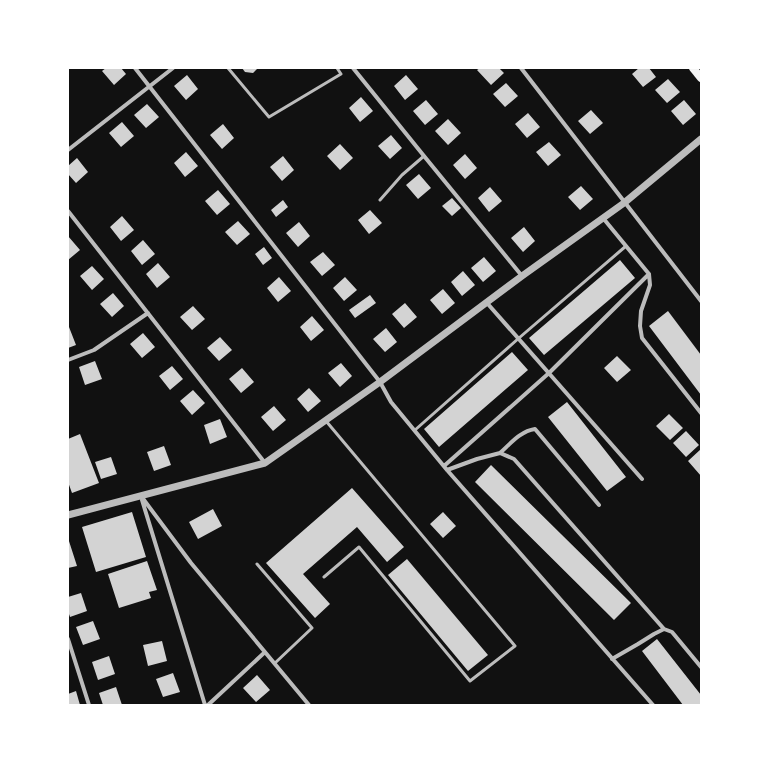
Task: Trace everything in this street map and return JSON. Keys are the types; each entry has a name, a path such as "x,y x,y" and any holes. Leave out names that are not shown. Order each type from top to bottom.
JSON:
{"main road":[{"path":"693,68 701,78"}],"street":[{"path":"135,68 380,382 391,402 446,468 653,705"},
{"path":"68,150 173,68"},
{"path":"353,68 522,276"},
{"path":"521,68 701,301"},
{"path":"68,516 265,463 380,382 522,276 603,218 701,139"},
{"path":"68,211 265,463"},
{"path":"603,218 649,274 650,284 642,311 640,326 642,338 701,413"},
{"path":"446,468 549,373 649,274"},
{"path":"487,303 642,480"},
{"path":"68,360 94,350 148,313"},
{"path":"446,468 500,453 527,430 535,429 599,505"},
{"path":"500,453 514,459 664,629 672,632 701,667"},
{"path":"141,496 191,563 309,705"},
{"path":"141,496 206,705 265,652"},
{"path":"612,659 664,629"},
{"path":"68,638 89,705"}],"lane":[{"path":"228,68 269,117 341,74 337,68"},
{"path":"380,200 402,175 424,156"},
{"path":"415,430 626,246"},
{"path":"324,577 359,547 470,681 515,646 326,421"},
{"path":"257,564 312,628 275,664"}],"building":[{"path":"106,68 121,68 126,74 114,85 102,71"},
{"path":"242,68 258,68 253,73 245,72"},
{"path":"480,68 499,68 504,73 491,85 477,70"},
{"path":"639,68 649,68 656,77 643,87 632,74"},
{"path":"187,75 198,89 186,100 174,86"},
{"path":"406,75 418,89 405,100 394,86"},
{"path":"668,79 680,92 667,103 655,90"},
{"path":"506,83 518,96 505,107 493,94"},
{"path":"361,97 373,111 360,122 349,108"},
{"path":"426,100 438,114 425,125 413,111"},
{"path":"684,100 696,114 683,125 671,111"},
{"path":"147,104 159,117 146,128 134,115"},
{"path":"591,110 603,123 590,134 578,121"},
{"path":"528,113 540,127 527,138 515,124"},
{"path":"448,119 461,133 448,145 435,131"},
{"path":"122,122 134,136 121,147 109,133"},
{"path":"223,124 234,138 222,149 210,135"},
{"path":"391,135 402,148 390,159 378,146"},
{"path":"549,142 561,155 548,166 536,152"},
{"path":"340,144 353,158 340,170 327,156"},
{"path":"186,152 198,166 185,177 174,163"},
{"path":"465,154 477,168 465,179 453,165"},
{"path":"283,156 294,170 282,181 270,167"},
{"path":"77,158 88,172 76,183 68,174 68,166"},
{"path":"419,174 431,188 418,199 406,185"},
{"path":"581,186 593,199 580,210 568,197"},
{"path":"490,187 502,201 489,212 478,198"},
{"path":"218,190 230,204 217,215 205,201"},
{"path":"452,198 461,208 452,216 442,206"},
{"path":"283,200 288,207 276,217 271,210"},
{"path":"370,210 382,223 369,234 358,220"},
{"path":"122,216 134,230 121,241 110,227"},
{"path":"238,221 250,234 237,245 225,232"},
{"path":"299,222 310,236 298,247 286,233"},
{"path":"524,227 535,241 523,252 511,238"},
{"path":"68,236 80,250 68,260"},
{"path":"143,240 155,254 142,265 131,251"},
{"path":"264,247 272,258 263,265 255,254"},
{"path":"323,252 335,265 322,276 310,262"},
{"path":"484,257 496,271 483,282 471,268"},
{"path":"620,260 635,278 544,355 529,338"},
{"path":"158,263 170,277 157,288 146,274"},
{"path":"92,266 104,279 92,290 80,276"},
{"path":"463,271 475,285 462,296 451,282"},
{"path":"279,277 291,291 278,302 267,288"},
{"path":"345,277 357,290 344,301 333,288"},
{"path":"443,289 455,303 442,314 430,300"},
{"path":"113,293 124,306 112,317 100,304"},
{"path":"370,295 376,303 355,318 349,310"},
{"path":"405,303 417,317 404,328 392,314"},
{"path":"193,306 205,319 192,330 180,317"},
{"path":"668,311 701,355 701,395 649,326"},
{"path":"312,316 324,330 311,341 300,327"},
{"path":"68,327 76,345 68,348"},
{"path":"386,328 397,342 385,352 373,339"},
{"path":"143,333 155,347 142,358 130,344"},
{"path":"220,337 232,350 219,361 207,348"},
{"path":"512,352 528,370 439,447 424,429"},
{"path":"617,356 631,370 617,382 604,368"},
{"path":"95,361 102,379 85,385 79,367"},
{"path":"341,363 352,376 340,387 328,373"},
{"path":"172,366 183,379 170,390 159,376"},
{"path":"242,368 254,382 241,393 229,379"},
{"path":"309,388 321,401 308,412 297,399"},
{"path":"193,390 205,403 192,415 180,401"},
{"path":"567,402 626,477 607,491 548,417"},
{"path":"274,406 286,420 273,431 261,417"},
{"path":"669,414 683,428 670,440 656,426"},
{"path":"220,419 227,437 210,444 204,425"},
{"path":"686,431 699,445 686,457 673,443"},
{"path":"80,434 99,483 72,493 68,482 68,439"},
{"path":"164,446 171,465 154,471 147,452"},
{"path":"701,449 701,476 688,461"},
{"path":"111,457 117,474 101,479 95,462"},
{"path":"491,465 631,603 614,620 475,482"},
{"path":"352,488 404,547 387,562 357,527 303,574 330,604 315,618 266,563"},
{"path":"213,509 222,526 198,539 189,522"},
{"path":"132,512 146,557 96,572 82,527"},
{"path":"443,512 456,526 443,538 430,524"},
{"path":"68,538 77,566 68,568"},
{"path":"407,559 488,655 468,671 388,575"},
{"path":"147,561 157,590 149,592 151,598 119,608 108,574"},
{"path":"81,593 87,611 70,617 68,611 68,597"},
{"path":"93,621 100,639 83,645 76,627"},
{"path":"657,639 701,695 701,705 683,705 642,651"},
{"path":"162,641 167,661 148,666 143,645"},
{"path":"109,656 115,674 98,680 92,662"},
{"path":"173,673 180,692 163,697 156,679"},
{"path":"257,675 270,690 256,702 243,688"},
{"path":"116,687 122,705 103,705 99,693"},
{"path":"76,691 80,705 68,705 68,694"}]}
